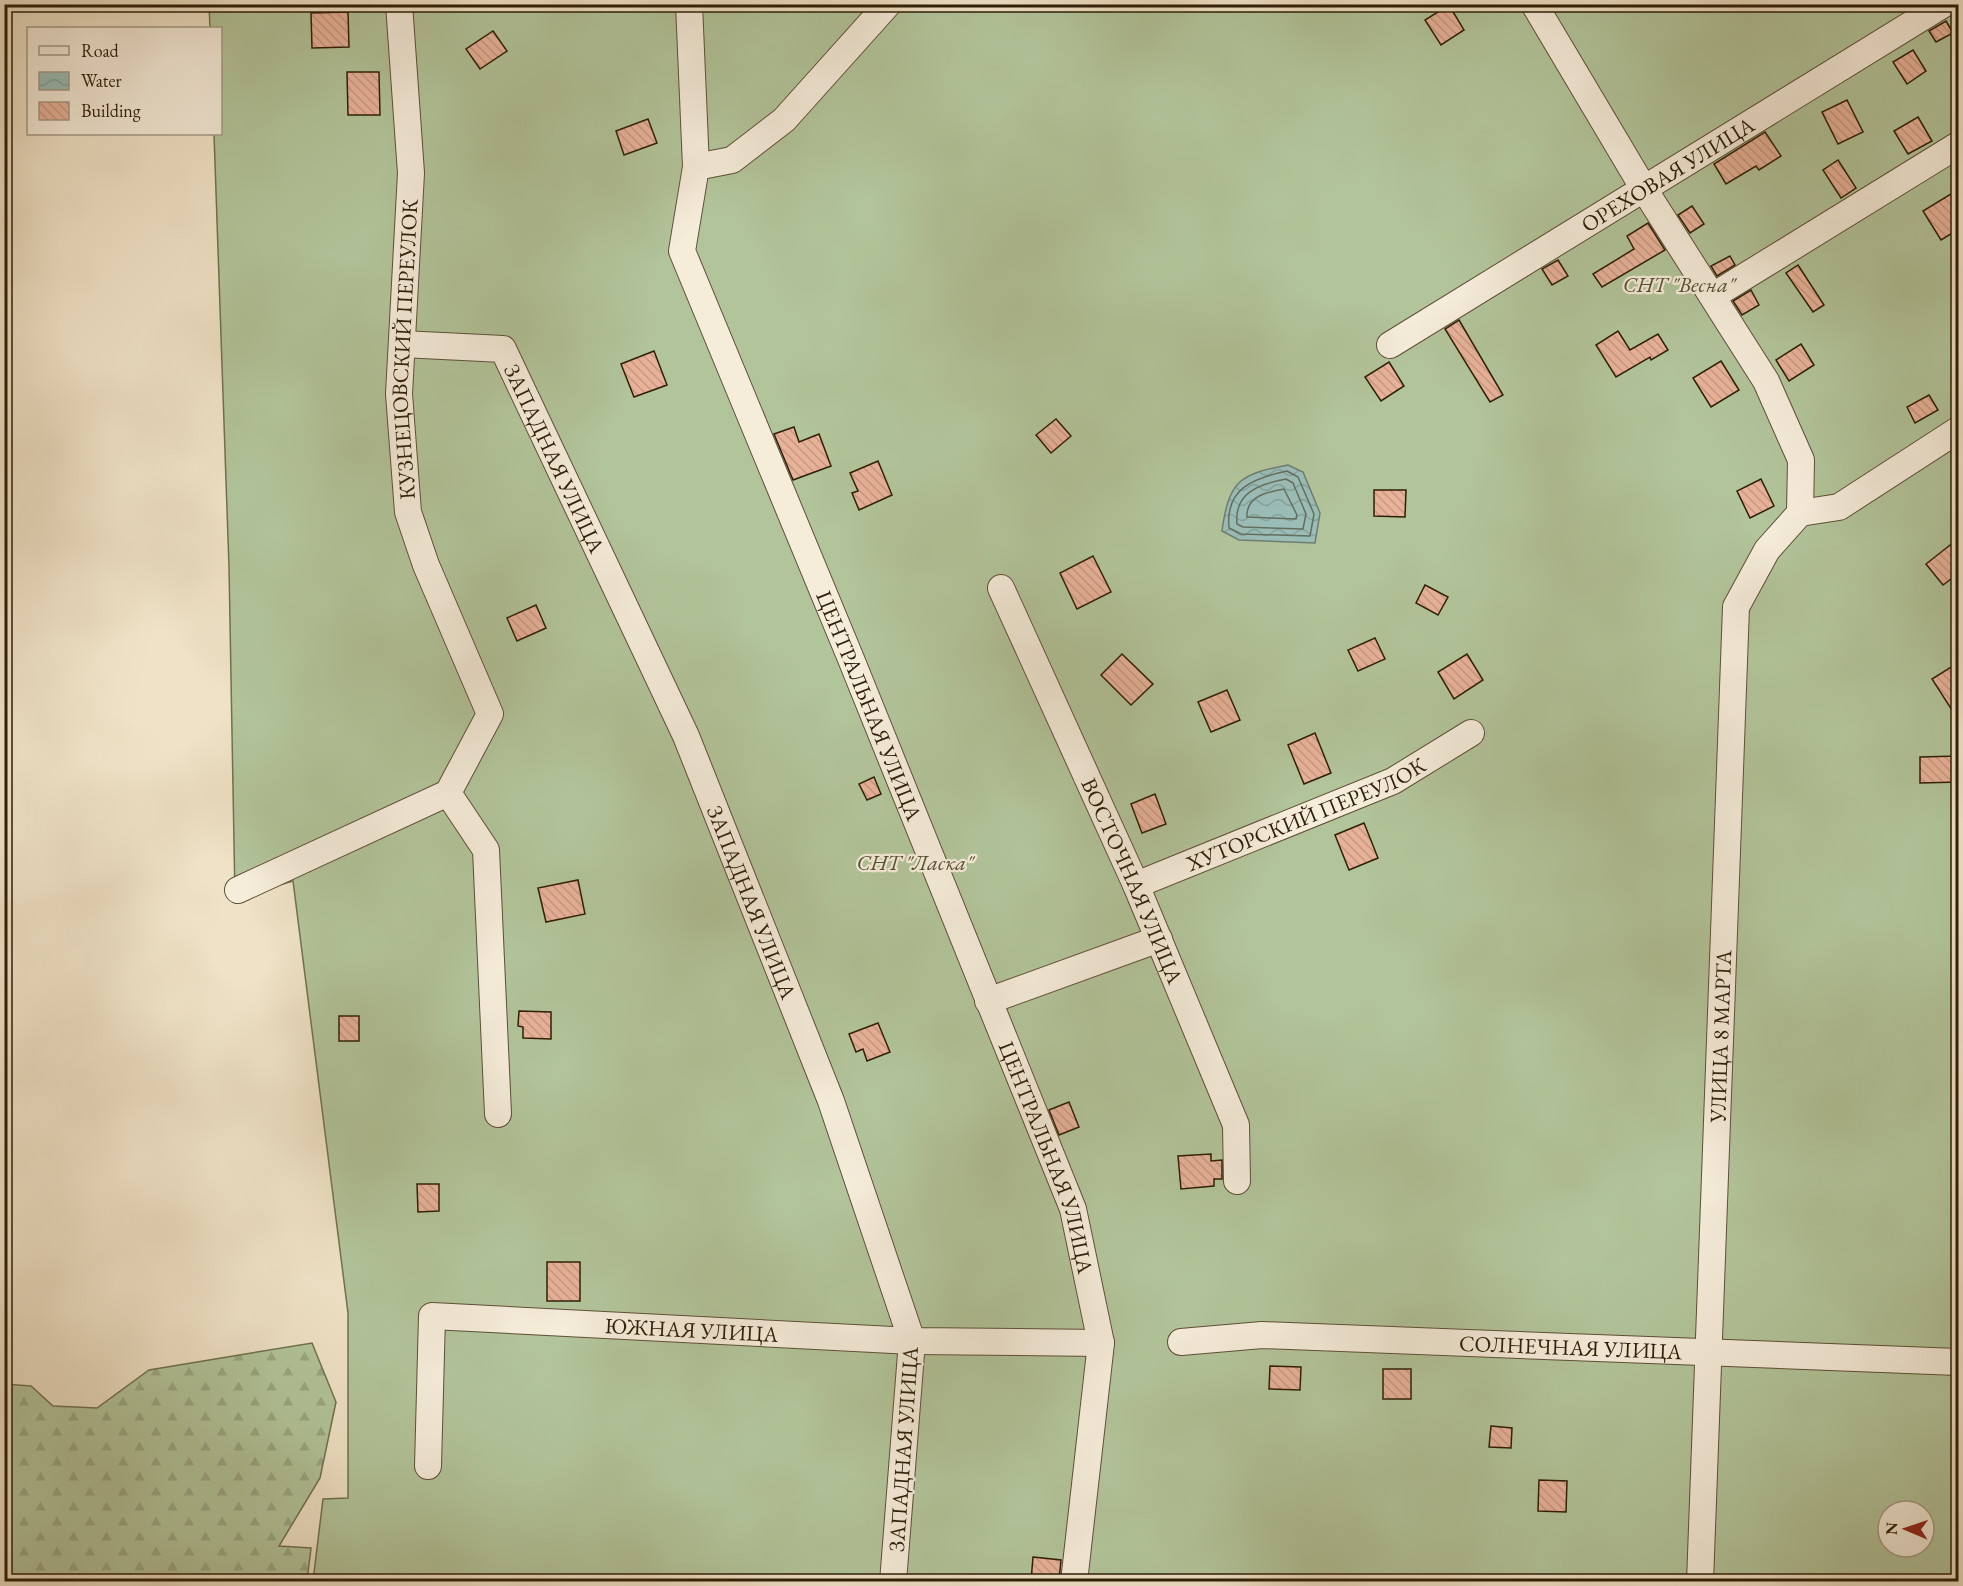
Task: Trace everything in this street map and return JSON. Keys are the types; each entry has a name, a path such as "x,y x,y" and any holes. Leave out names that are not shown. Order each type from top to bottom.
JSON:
{"street":[{"name":"КУЗНЕЦОВСКИЙ ПЕРЕУЛОК","path":"399,4 411,173 399,394 408,512 426,565 490,714 448,794"},
{"name":"ЦЕНТРАЛЬНАЯ УЛИЦА","path":"689,4 696,167 682,251 851,659 1073,1209 1101,1343 1074,1581"},
{"path":"696,167 732,160 784,120 888,4"},
{"path":"1534,4 1644,189 1766,381 1801,460 1800,513 1839,507 1959,430"},
{"name":"ОРЕХОВАЯ УЛИЦА","path":"1390,345 1944,4"},
{"path":"1713,296 1959,145"},
{"name":"ЗАПАДНАЯ УЛИЦА","path":"402,344 503,349 686,736 831,1101 912,1341 893,1581"},
{"name":"УЛИЦА 8 МАРТА","path":"1700,1581 1736,607 1767,550 1800,513"},
{"name":"ВОСТОЧНАЯ УЛИЦА","path":"1001,588 1136,885 1236,1125 1237,1181"},
{"name":"ХУТОРСКИЙ ПЕРЕУЛОК","path":"1136,885 1394,781 1471,733"},
{"path":"238,890 448,794 486,850 498,1114"},
{"path":"988,1000 1159,939"},
{"name":"ЮЖНАЯ УЛИЦА","path":"428,1466 432,1316 912,1341 1101,1343"},
{"name":"СОЛНЕЧНАЯ УЛИЦА","path":"1181,1342 1262,1335 1959,1362"}],"green space":[{"name":"СНТ \"Ласка\"","path":"209,5 1958,5 1958,1581 313,1581 323,1499 348,1498 348,1313 293,881 235,898 229,567 214,135 222,135 222,27 210,27"},
{"path":"312,1343 336,1402 320,1478 279,1546 311,1548 307,1581 5,1581 5,1384 31,1386 53,1406 97,1408 149,1370"}],"water":[{"path":"1288,465 1303,472 1320,513 1315,543 1239,540 1222,531 1229,500 1233,490 1240,482 1258,472"}],"building":[{"path":"1449,5 1464,30 1441,45 1425,20"},
{"path":"348,12 349,47 312,48 311,13"},
{"path":"1946,21 1953,33 1936,42 1929,31"},
{"path":"493,31 507,51 480,69 466,49"},
{"path":"1913,50 1926,71 1907,84 1893,62"},
{"path":"347,72 379,72 380,115 348,115"},
{"path":"1847,100 1863,132 1838,144 1822,112"},
{"path":"1918,117 1932,141 1908,154 1894,131"},
{"path":"648,119 657,143 624,155 616,131"},
{"path":"1765,132 1781,156 1759,170 1756,166 1726,184 1714,164"},
{"path":"1838,160 1856,188 1841,198 1823,170"},
{"path":"1959,189 1959,229 1941,240 1923,211"},
{"path":"1692,206 1704,224 1690,233 1678,215"},
{"path":"1648,223 1665,250 1602,287 1593,274 1634,249 1627,236"},
{"path":"1730,256 1735,265 1717,276 1711,266"},
{"path":"1558,260 1568,276 1552,285 1542,269"},
{"path":"1798,265 1824,305 1813,312 1786,273"},
{"path":"1751,290 1759,305 1742,315 1733,301"},
{"path":"1459,320 1503,395 1490,402 1445,329"},
{"path":"1618,331 1630,350 1658,334 1668,350 1651,360 1650,357 1616,377 1596,345"},
{"path":"1801,344 1814,365 1789,381 1776,360"},
{"path":"654,351 667,385 634,397 621,364"},
{"path":"1721,361 1739,390 1711,407 1693,378"},
{"path":"1389,362 1404,386 1381,401 1365,377"},
{"path":"1929,395 1938,410 1915,423 1907,407"},
{"path":"1056,419 1071,436 1051,453 1036,435"},
{"path":"794,427 799,442 819,434 831,466 793,480 774,434"},
{"path":"878,461 892,495 859,510 852,493 858,491 850,473"},
{"path":"1761,479 1774,506 1750,518 1737,491"},
{"path":"1374,490 1406,490 1405,517 1374,516"},
{"path":"1959,538 1959,573 1943,585 1926,564"},
{"path":"1093,556 1111,592 1077,609 1060,573"},
{"path":"1425,585 1448,597 1438,615 1416,603"},
{"path":"536,605 546,628 517,641 507,618"},
{"path":"1375,638 1385,659 1358,671 1348,650"},
{"path":"1122,654 1153,684 1131,705 1101,675"},
{"path":"1467,654 1483,680 1454,699 1438,672"},
{"path":"1959,662 1959,721 1932,679"},
{"path":"1227,690 1240,720 1211,732 1198,702"},
{"path":"1315,733 1331,773 1304,784 1288,745"},
{"path":"1959,756 1959,782 1920,783 1920,757"},
{"path":"874,777 881,794 867,800 859,784"},
{"path":"1155,794 1166,824 1142,833 1131,804"},
{"path":"1364,823 1378,858 1349,870 1335,835"},
{"path":"578,880 585,914 546,922 538,888"},
{"path":"519,1011 551,1012 551,1039 523,1038 523,1027 518,1026"},
{"path":"339,1016 359,1016 359,1041 339,1041"},
{"path":"878,1023 890,1052 867,1061 863,1049 856,1052 849,1034"},
{"path":"1069,1102 1079,1127 1059,1135 1049,1110"},
{"path":"1211,1154 1211,1161 1222,1160 1222,1179 1214,1179 1214,1186 1181,1189 1178,1156"},
{"path":"417,1184 439,1184 439,1211 418,1212"},
{"path":"547,1262 580,1262 580,1301 547,1301"},
{"path":"1270,1366 1301,1367 1300,1390 1269,1389"},
{"path":"1383,1369 1411,1369 1411,1399 1383,1399"},
{"path":"1491,1426 1512,1428 1511,1448 1489,1447"},
{"path":"1539,1480 1567,1481 1566,1512 1538,1511"},
{"path":"1033,1557 1061,1560 1059,1581 1031,1581"}],"park label":[{"name":"СНТ \"Весна\"","path":"1679,284"}]}
